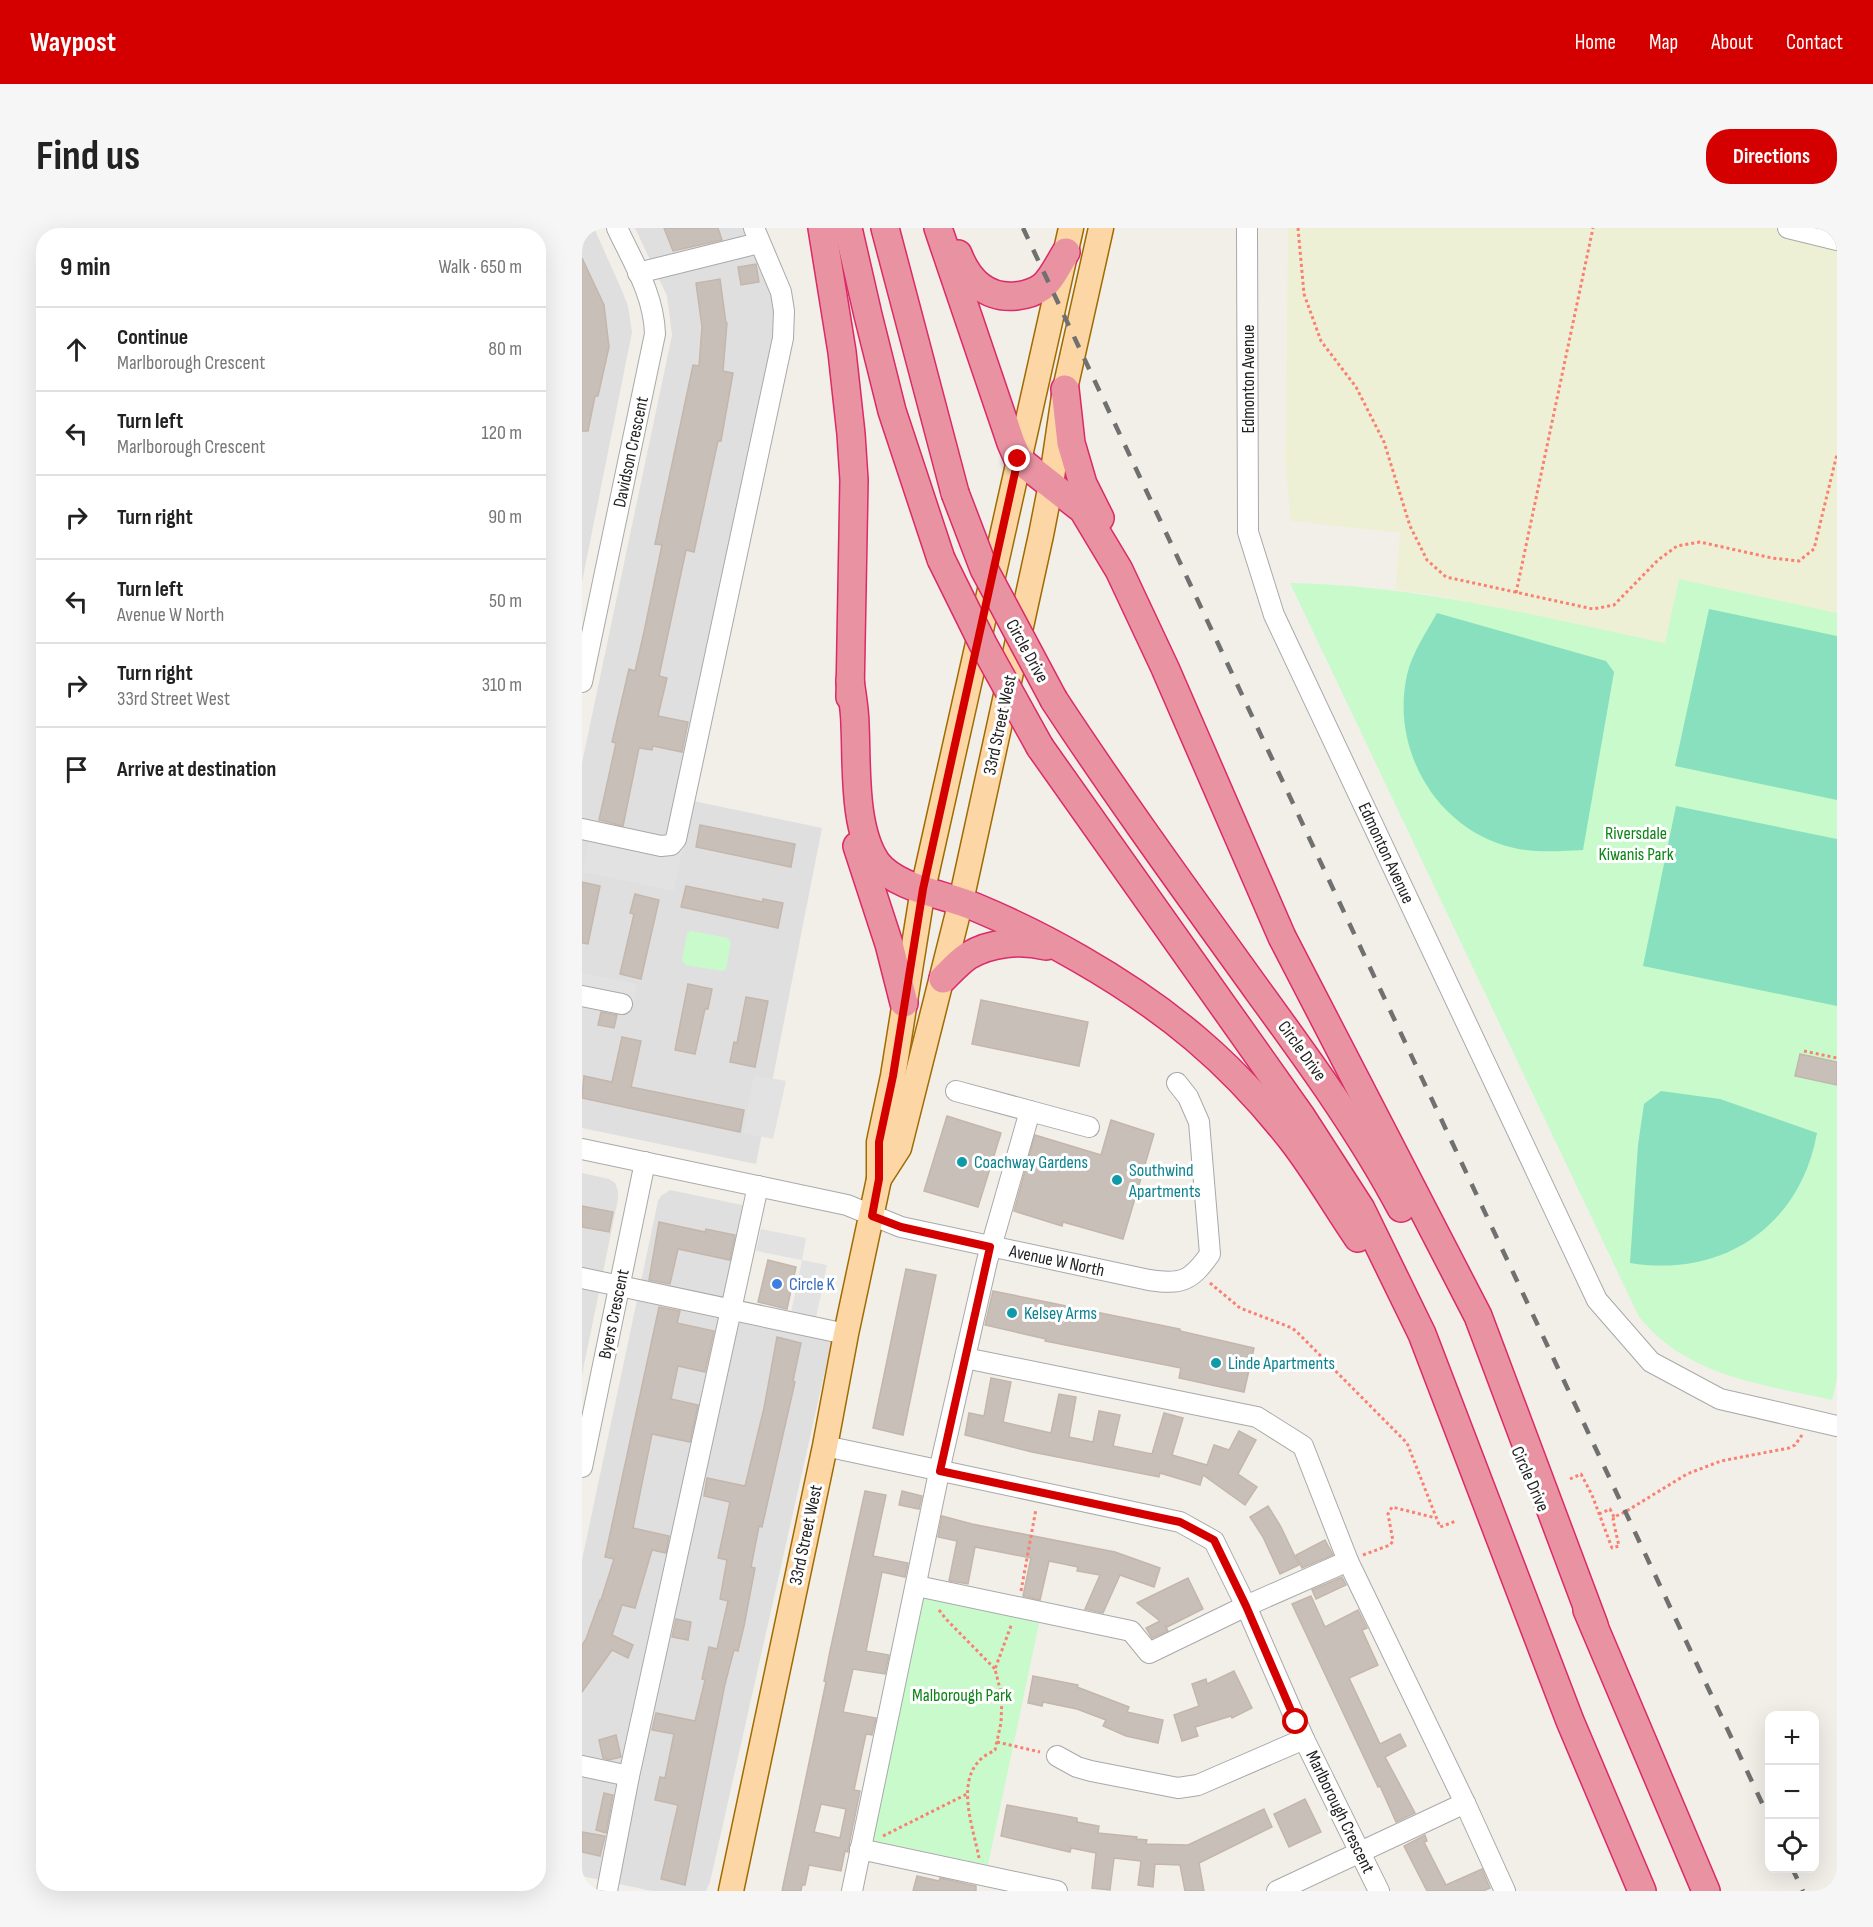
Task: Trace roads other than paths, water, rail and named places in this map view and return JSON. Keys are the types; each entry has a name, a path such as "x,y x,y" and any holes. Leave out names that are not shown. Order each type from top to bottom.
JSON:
{"highway":[{"path":"822,228 842,352 854,480 850,680 851,804 858,851 889,944 904,1003"},
{"name":"Circle Drive","path":"848,228 867,315 892,411 941,559 983,644 1040,747 1307,1125 1361,1209 1422,1334 1570,1721 1642,1891"},
{"name":"Circle Drive","path":"885,228 955,493 984,569 1054,700 1101,772 1330,1092 1385,1177 1451,1300 1594,1625 1706,1891"},
{"path":"939,228 1001,417 1018,459 1083,510 1119,570 1165,668 1282,938 1478,1316 1594,1625"},
{"path":"948,228 961,263 969,277 994,295 1006,297 1020,296 1041,288 1048,281 1068,240"},
{"path":"1065,389 1071,443 1083,484 1095,505 1119,570"},
{"path":"850,680 855,723 859,804 870,848 876,861 898,881 961,902 1023,929 1079,958 1170,1017 1199,1039 1240,1079 1293,1142 1422,1334"},
{"path":"943,979 969,956 1010,943 1038,944 1079,958"}],"main road":[{"name":"33rd Street West","path":"879,1179 899,1148 961,902 1051,484 1065,389 1101,228"},
{"name":"33rd Street West","path":"731,1891 872,1216 879,1179 879,1142 893,1076 923,889 1068,240"}],"street":[{"name":"Davidson Crescent","path":"582,682 655,334 650,299 617,228"},
{"name":"Edmonton Avenue","path":"1247,228 1248,532 1274,615 1597,1300 1651,1362 1720,1399 1837,1426"},
{"path":"1788,228 1837,240"},
{"path":"582,829 661,846 670,845 676,839 783,338 784,311 781,292 756,236 654,271 638,273"},
{"path":"582,996 622,1004"},
{"name":"Avenue W North","path":"582,1149 847,1205 901,1227 990,1247 1164,1282 1179,1281 1196,1273 1210,1254 1199,1122 1188,1097 1177,1083"},
{"path":"956,1091 1089,1127"},
{"path":"852,1891 921,1587 940,1471 990,1247 1030,1111"},
{"name":"Byers Crescent","path":"582,1467 645,1162"},
{"path":"607,1891 629,1776 758,1186"},
{"path":"582,1278 846,1334"},
{"path":"965,1358 1257,1417 1304,1446 1348,1561 1466,1803 1505,1891"},
{"name":"Marlborough Crescent","path":"825,1446 1180,1522 1214,1540 1246,1606 1304,1739 1379,1891"},
{"path":"921,1587 1131,1631 1149,1653 1246,1606 1348,1561"},
{"path":"1057,1756 1077,1767 1091,1771 1178,1788 1189,1788 1304,1739"},
{"path":"582,1766 629,1776"},
{"path":"1277,1891 1466,1803"},
{"path":"863,1850 1057,1891"}],"railway":[{"path":"1023,228 1770,1819"},
{"path":"1794,1873 1803,1891"}],"place":[{"name":"Coachway Gardens","path":"962,1162"},
{"name":"Southwind Apartments","path":"1117,1180"},
{"name":"Circle K","path":"777,1284"},
{"name":"Kelsey Arms","path":"1012,1313"},
{"name":"Linde Apartments","path":"1216,1363"}],"park label":[{"name":"Riversdale Kiwanis Park","path":"1636,843"},
{"name":"Malborough Park","path":"962,1695"}]}
